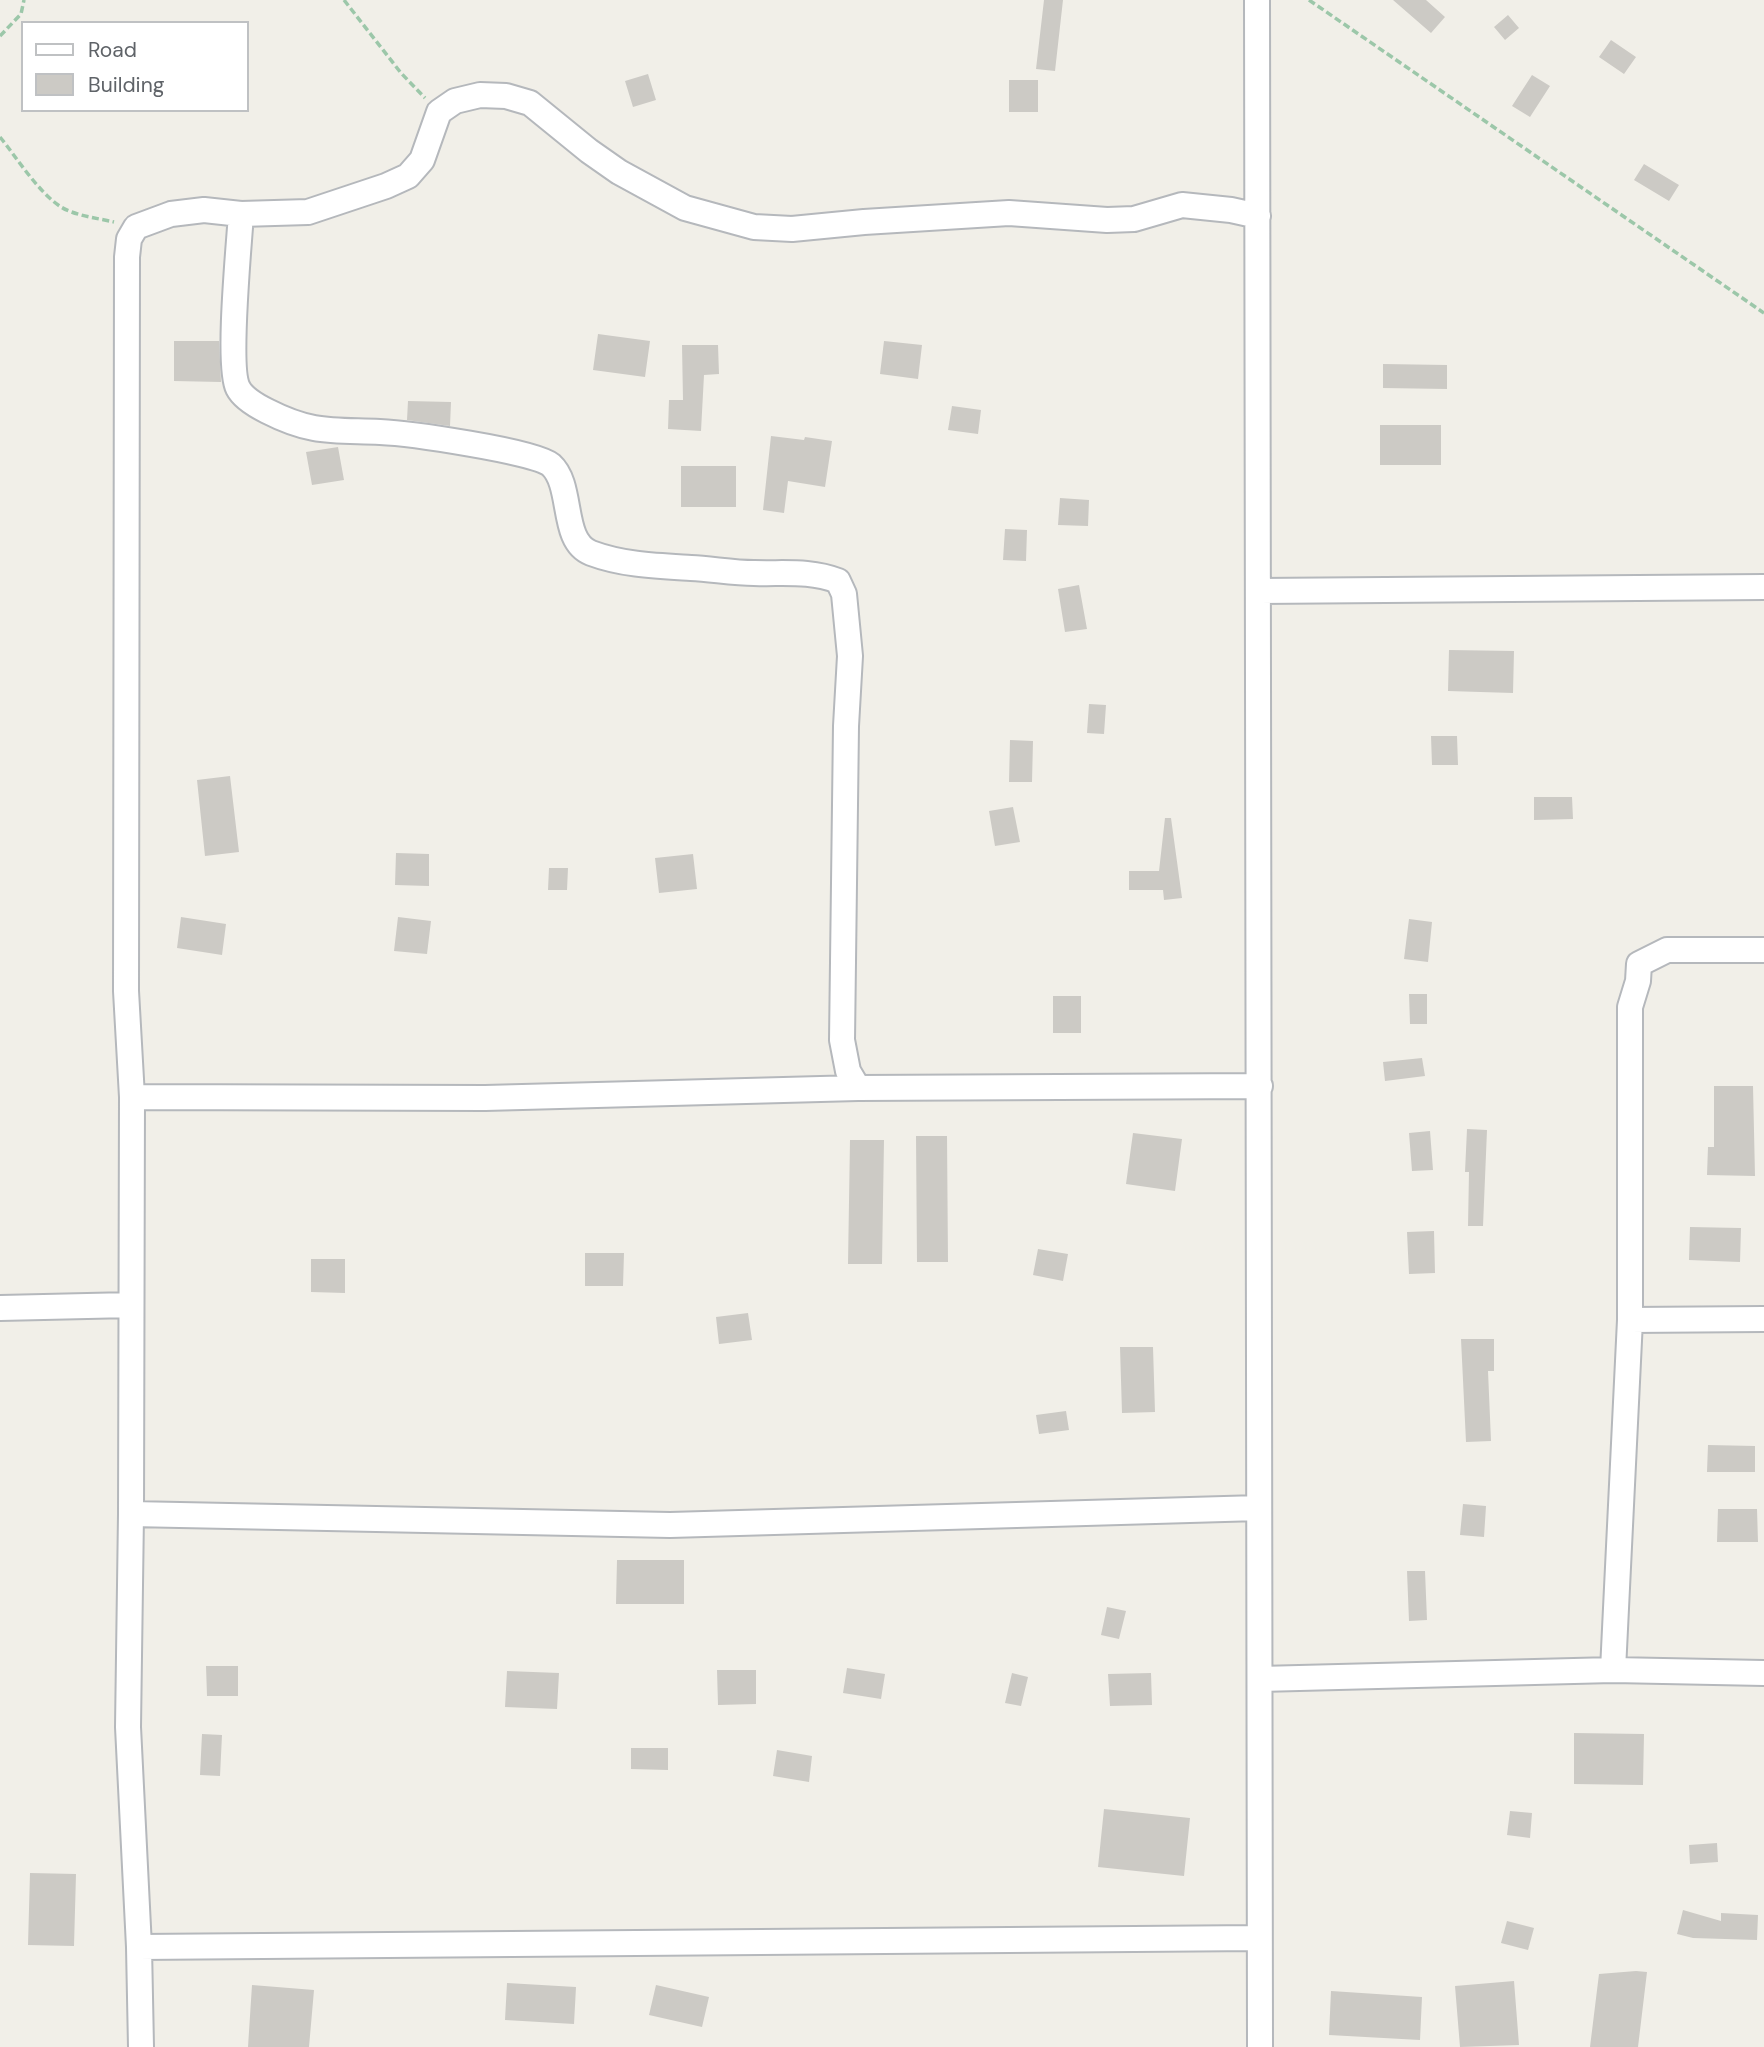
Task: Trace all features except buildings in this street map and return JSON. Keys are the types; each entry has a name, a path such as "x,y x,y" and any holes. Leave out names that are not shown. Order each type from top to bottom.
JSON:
{"street":[{"path":"1257,0 1260,2047"},
{"path":"141,2047 128,1727 132,1097 126,991 125,456 127,257 129,239 136,227 171,214 204,211 241,214 308,212 386,186 408,176 422,160 439,112 455,100 480,96 506,96 530,103 619,172 685,208 754,227 792,229 1009,213 1134,219 1182,205 1258,216"},
{"path":"241,214 234,370 238,388 254,404 309,428 342,432 381,432 490,447 541,459 552,465 560,479 573,532 577,541 588,552 641,565 754,573 821,574 838,581 844,594 850,656 846,726 842,1040 848,1071 858,1088"},
{"path":"1259,591 1764,587"},
{"path":"1612,1670 1630,1320 1630,1007 1638,981 1639,964 1668,950 1764,950"},
{"path":"132,1097 485,1098 858,1088 1260,1086"},
{"path":"0,1308 131,1304"},
{"path":"1630,1320 1764,1319"},
{"path":"131,1514 670,1525 1259,1508"},
{"path":"1260,1679 1612,1670 1764,1673"},
{"path":"139,1947 1258,1938"}],"path":[{"path":"0,36 21,14 24,0"},
{"path":"344,0 401,73 439,112"},
{"path":"1309,0 1764,313"},
{"path":"0,137 49,197 61,207 136,227"}]}
